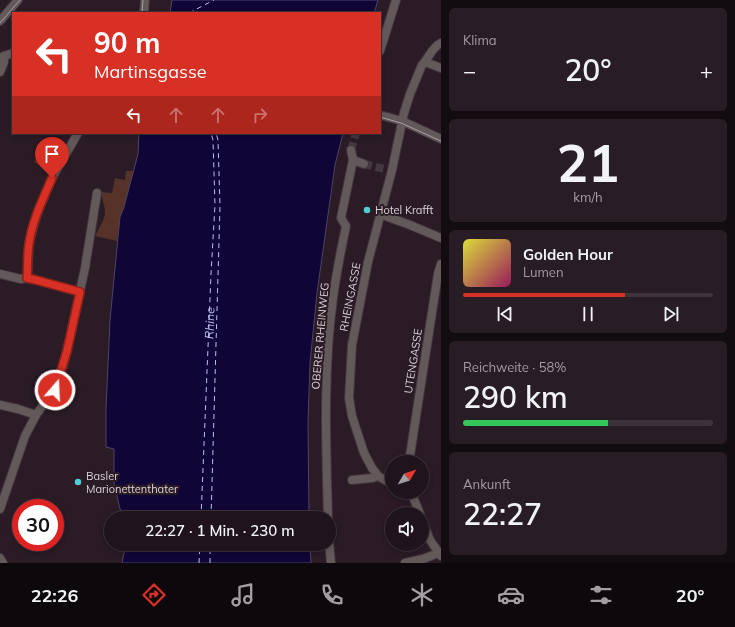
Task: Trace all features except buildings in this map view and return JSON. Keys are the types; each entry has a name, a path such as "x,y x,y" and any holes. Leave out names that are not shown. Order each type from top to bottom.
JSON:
{"street":[{"path":"0,21 18,0"},
{"path":"144,12 145,0"},
{"path":"381,48 396,0"},
{"name":"RHEINGASSE","path":"378,476 364,453 352,416 349,398 352,345 388,169 410,93 422,65 438,44"},
{"path":"0,72 4,62 2,55 12,53"},
{"path":"425,62 441,68"},
{"path":"381,115 402,121 441,139"},
{"path":"27,278 29,244 39,209 52,178 77,134"},
{"path":"351,150 353,160 364,164"},
{"name":"OBERER RHEINWEG","path":"328,511 326,421 328,345 333,298 346,226 341,218 353,160"},
{"path":"0,509 25,436 36,415 55,390 67,351 90,242 97,193"},
{"path":"380,214 441,238"},
{"name":"UTENGASSE","path":"410,455 438,274 441,264"},
{"path":"0,274 21,279 27,278 36,280 80,292"},
{"path":"0,404 36,415"},
{"path":"352,480 378,476 385,480"},
{"path":"405,563 440,554 429,538"},
{"path":"329,551 330,563"},
{"path":"0,558 2,563"}],"shaded area":[{"path":"38,155 51,162 47,170 34,162"},
{"path":"126,171 133,171 120,217 117,241 95,236 105,215 101,192 112,193 115,178 125,180"}],"water":[{"path":"172,0 378,0 374,12 170,12"},
{"name":"Rhine","path":"139,134 343,134 335,165 317,293 310,363 308,422 309,511 122,511 120,509 114,483 114,449 106,447 106,409 110,320 120,217 138,154"},
{"path":"125,551 310,551 311,563 122,563"}],"ferry route":[{"path":"191,12 214,0"},
{"path":"201,511 215,205 213,140 211,134"},
{"path":"211,511 220,206 218,140 216,134"},
{"path":"199,563 200,551"},
{"path":"210,551 210,563"}],"tunnel":[{"path":"351,150 356,134"},
{"path":"364,164 385,169"}],"tram line":[{"path":"0,23 20,0"},
{"path":"142,12 143,0"},
{"path":"381,117 401,123 441,141"}],"place":[{"name":"Hotel Krafft","path":"367,210"},
{"name":"Basler Marionettenthater","path":"78,482"}],"route":[{"path":"52,178 39,209 29,244 27,278 80,292 67,351 55,390"}]}
